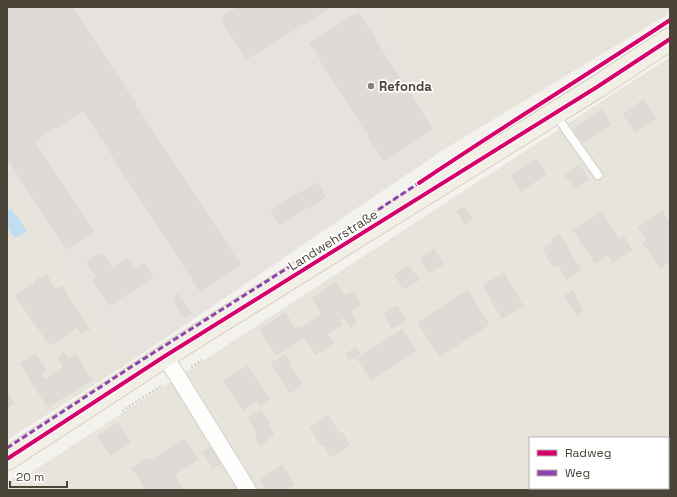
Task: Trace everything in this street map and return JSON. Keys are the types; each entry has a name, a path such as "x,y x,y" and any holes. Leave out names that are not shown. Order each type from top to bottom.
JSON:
{"main road":[{"name":"Landwehrstraße","path":"7,459 164,356 555,113 670,39"}],"street":[{"path":"164,356 248,490"}],"lane":[{"path":"555,113 598,175"}],"shaded area":[{"path":"7,7 377,7 385,20 443,150 127,364 7,175"},
{"path":"377,7 670,7 670,13 443,150 385,20"},
{"path":"670,57 670,490 7,490 7,488"},
{"path":"7,175 127,364 7,440"}],"water":[{"path":"11,208 27,231 15,238 7,227 7,211"}],"building":[{"path":"7,7 72,7 240,265 200,291 83,110 34,141 93,232 66,249 7,157"},
{"path":"239,7 331,7 246,59 221,18"},
{"name":"Refonda","path":"358,13 432,129 384,160 310,43"},
{"path":"643,100 656,118 636,132 623,114"},
{"path":"602,110 611,124 583,143 574,129"},
{"path":"536,159 546,174 521,191 511,176"},
{"path":"579,165 589,179 575,188 565,175"},
{"path":"317,183 325,197 280,224 271,210"},
{"path":"464,207 472,219 465,224 457,211"},
{"path":"662,211 670,223 670,261 661,268 643,243 647,240 638,228"},
{"path":"601,212 620,241 606,250 587,222"},
{"path":"587,222 609,254 595,263 573,230"},
{"path":"559,234 581,270 566,279 558,264 554,267 543,249 553,243 551,239"},
{"path":"624,237 632,250 621,257 616,249 609,254 606,250"},
{"path":"616,249 621,257 613,262 608,254"},
{"path":"434,250 443,264 429,273 420,259"},
{"path":"102,253 112,268 127,259 134,269 144,263 153,277 109,305 93,280 97,277 87,262"},
{"path":"409,266 419,280 404,289 395,275"},
{"path":"504,273 523,306 502,318 483,285"},
{"path":"46,274 56,290 62,286 67,294 44,309 41,305 40,292 34,282"},
{"path":"336,282 347,299 323,315 312,298"},
{"path":"35,283 40,292 41,305 44,309 37,313 32,307 31,294 27,288"},
{"path":"27,288 31,294 32,307 37,313 31,318 16,296"},
{"path":"468,291 489,324 477,332 455,298"},
{"path":"573,291 577,297 575,298 583,310 577,315 564,296"},
{"path":"353,292 361,304 354,308 346,296"},
{"path":"67,294 85,322 61,338 44,309"},
{"path":"179,294 191,314 185,317 173,298"},
{"path":"455,298 477,332 465,340 443,307"},
{"path":"347,299 355,309 339,320 342,324 328,333 317,317 322,314 323,315"},
{"path":"397,306 406,320 392,328 384,314"},
{"path":"443,307 465,340 453,348 431,314"},
{"path":"44,309 61,338 50,345 31,318"},
{"path":"351,312 357,323 351,327 344,317"},
{"path":"285,313 296,330 299,327 305,336 277,355 260,330"},
{"path":"431,314 453,348 440,356 418,323"},
{"path":"316,318 333,343 316,354 300,329"},
{"path":"85,322 90,329 81,334 77,327"},
{"path":"402,330 416,351 386,370 372,349"},
{"path":"356,348 360,354 350,360 346,354"},
{"path":"372,349 386,370 371,380 357,358"},
{"path":"64,353 69,359 66,361 68,365 64,367 58,358"},
{"path":"35,354 47,371 41,374 45,380 56,372 70,393 48,407 20,364"},
{"path":"285,354 291,362 289,363 302,384 290,393 271,364"},
{"path":"76,355 92,380 70,394 56,372 68,365 66,361"},
{"path":"247,366 269,399 260,405 257,400 243,410 224,381"},
{"path":"7,392 14,403 7,408"},
{"path":"260,410 269,423 267,424 274,435 260,445 255,436 258,434 248,418"},
{"path":"328,416 339,434 341,432 349,445 331,457 324,445 322,446 310,428"},
{"path":"118,423 130,442 110,455 98,436"},
{"path":"184,439 198,459 174,475 184,490 146,490 132,468 148,458 150,461"},
{"path":"212,446 223,462 213,468 203,452"},
{"path":"282,466 294,484 285,490 266,490 260,480"}],"marked path":[{"path":"7,448 422,181"}],"cycle path":[{"path":"419,183 670,20"},
{"path":"7,459 165,356 597,87 670,39"}],"place":[{"name":"Refonda","path":"371,86"}]}
